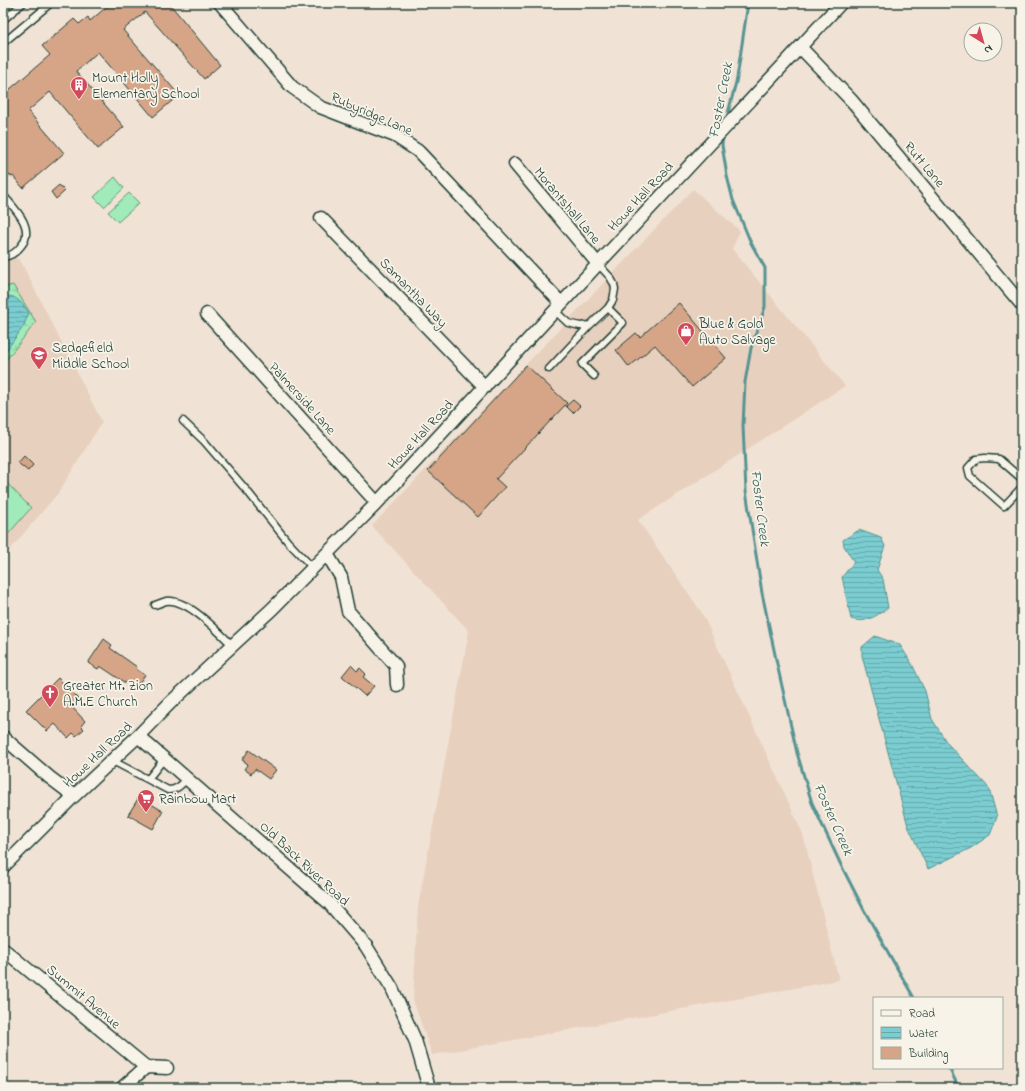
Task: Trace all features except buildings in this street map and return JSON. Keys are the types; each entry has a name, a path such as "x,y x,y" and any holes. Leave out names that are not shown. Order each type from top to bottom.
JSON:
{"street":[{"name":"Rubyridge Lane","path":"220,3 292,87 320,107 395,136 418,150 558,307"},
{"name":"Howe Hall Road","path":"3,867 170,703 272,609 377,503 841,3"},
{"name":"Rutt Lane","path":"800,47 852,101 1022,305"},
{"name":"Morantshall Lane","path":"515,164 598,264"},
{"name":"Samantha Way","path":"321,218 485,386"},
{"name":"Palmerside Lane","path":"207,314 377,503"},
{"path":"327,554 341,577 348,611 396,666 397,685"},
{"name":"Old Back River Road","path":"138,736 329,902 366,946 392,988 415,1040 429,1088"},
{"path":"3,737 49,777 74,796"},
{"name":"Summit Avenue","path":"3,949 146,1067"},
{"path":"122,1088 146,1067 167,1068"}],"lane":[{"path":"3,20 23,3"},
{"path":"3,44 51,3"},
{"path":"3,195 19,214 24,222 27,232 24,242 16,252 9,256 3,257"},
{"path":"549,368 608,308 613,300 615,289 614,284 610,277 598,264"},
{"path":"558,307 568,323 580,326 590,325"},
{"path":"594,376 582,364 623,323 608,308"},
{"path":"183,421 204,441 288,542 312,568"},
{"path":"1022,479 999,459 976,459 968,468 970,476 1004,506 1022,487"},
{"path":"155,605 168,601 182,605 204,618 232,646"},
{"path":"148,779 164,759"},
{"path":"111,760 168,790 178,788 187,779"}],"shaded area":[{"path":"693,189 740,231 732,249 845,386 638,520 702,613 803,834 839,980 432,1055 413,1000 418,906 469,631 372,526"},
{"name":"Sedgefield Middle School","path":"9,256 20,260 102,422 59,492 3,558 3,257"}],"green space":[{"path":"115,177 124,188 104,207 94,197"},
{"path":"129,193 139,203 118,222 108,212"},
{"path":"13,285 36,322 3,364 3,289"},
{"path":"3,479 31,508 3,540"}],"water":[{"path":"7,296 17,299 23,304 29,313 23,327 3,355 3,299"},
{"path":"859,530 881,538 885,546 877,570 883,579 888,608 871,618 862,621 851,619 842,577 854,562 844,546 843,540"},
{"path":"875,636 900,645 912,664 925,691 932,719 947,743 989,788 997,817 990,835 971,848 928,869 908,826 862,656 862,647"}],"waterway":[{"name":"Foster Creek","path":"726,121 737,78 748,3"},
{"name":"Foster Creek","path":"723,136 722,145 733,200 751,243 765,268 765,307 751,348 745,382 743,426 746,491 762,593 777,664 797,753 812,803 864,910 913,997"},
{"name":"Foster Creek","path":"950,1069 959,1088"}],"place":[{"name":"Mount Holly Elementary School","path":"79,100"},
{"name":"Blue & Gold Auto Salvage","path":"686,346"},
{"name":"Sedgefield Middle School","path":"39,370"},
{"name":"Greater Mt. Zion A.M.E Church","path":"50,708"},
{"name":"Rainbow Mart","path":"146,813"}]}
